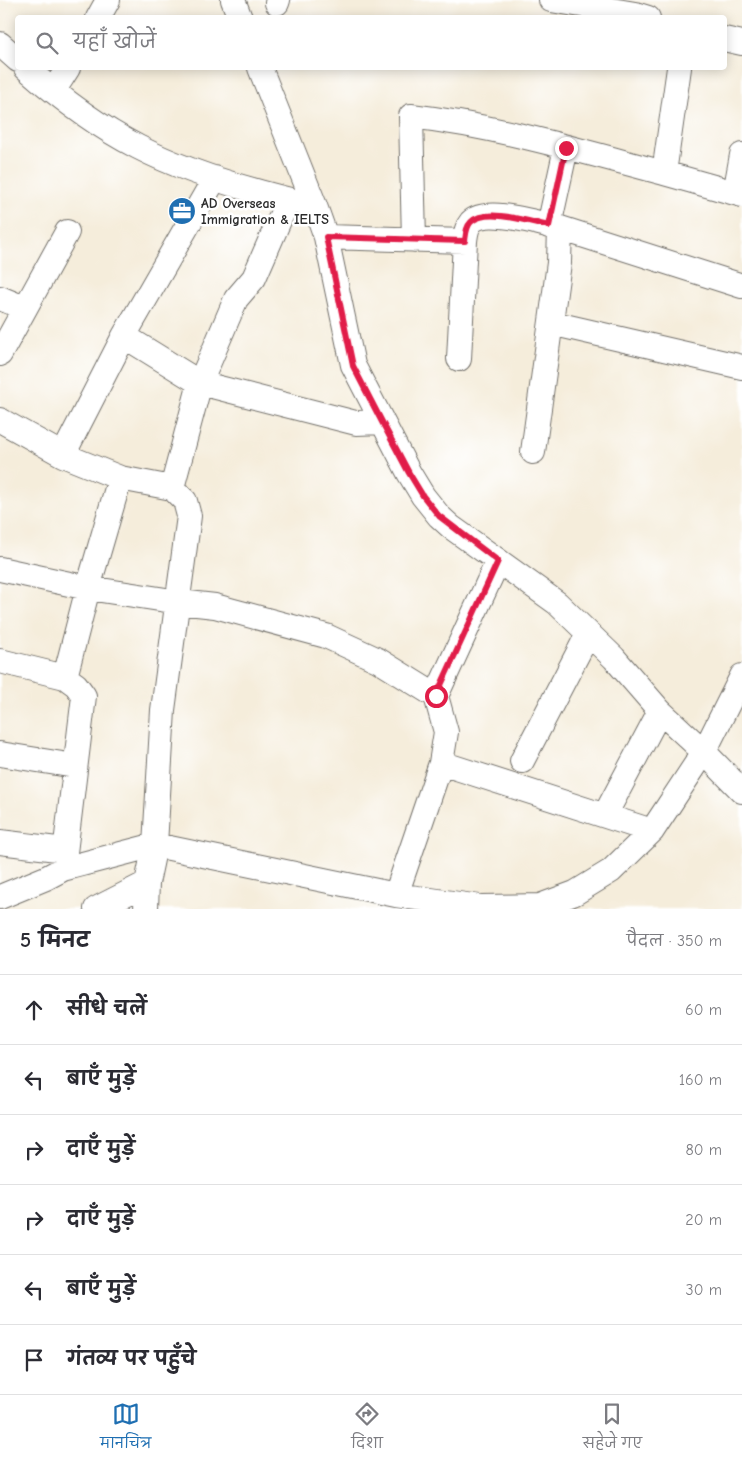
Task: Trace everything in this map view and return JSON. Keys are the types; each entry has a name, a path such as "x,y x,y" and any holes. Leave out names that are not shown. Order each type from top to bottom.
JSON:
{"street":[{"path":"100,15 108,0"},
{"path":"233,0 239,15"},
{"path":"551,0 639,15"},
{"path":"727,40 742,43"},
{"path":"0,44 15,57"},
{"path":"29,70 96,123 138,147 215,178 288,200 315,206"},
{"path":"54,90 67,70"},
{"path":"261,70 326,237 353,366 423,496 439,516 557,603 614,658 660,711 742,791"},
{"path":"664,173 679,70"},
{"path":"414,240 411,116 450,120 664,173 738,194 742,155"},
{"path":"533,452 559,263 554,227 566,148"},
{"path":"63,455 124,336 215,178"},
{"path":"172,488 200,383 236,299 254,278 288,200"},
{"path":"460,359 467,228 471,222 482,216 502,216 554,227 742,286"},
{"path":"0,354 67,232"},
{"path":"326,237 465,241"},
{"path":"0,298 24,308"},
{"path":"551,323 742,367"},
{"path":"124,336 200,383 356,423 382,422"},
{"path":"0,420 63,455 120,478 172,488 186,501 190,516 163,710 155,845 147,883 146,909"},
{"path":"65,677 88,588 120,478"},
{"path":"396,895 441,763 446,732 436,696 498,561"},
{"path":"0,569 88,588 215,606 326,636 378,660 436,696"},
{"path":"522,761 588,634"},
{"path":"0,661 65,677 76,684 84,696 64,859 46,878 0,897"},
{"path":"0,842 64,859 155,845 396,895 480,907 540,906 575,893 612,871 652,831 704,752 742,676"},
{"path":"605,816 660,711"},
{"path":"0,754 75,766"},
{"path":"441,763 652,831"},
{"path":"96,909 147,883"}],"place":[{"name":"AD Overseas Immigration & IELTS","path":"182,211"}],"route":[{"path":"436,696 498,561 439,516 423,496 409,473 353,366 326,237 465,241 467,228 471,222 482,216 493,215 549,226 566,148"}]}
